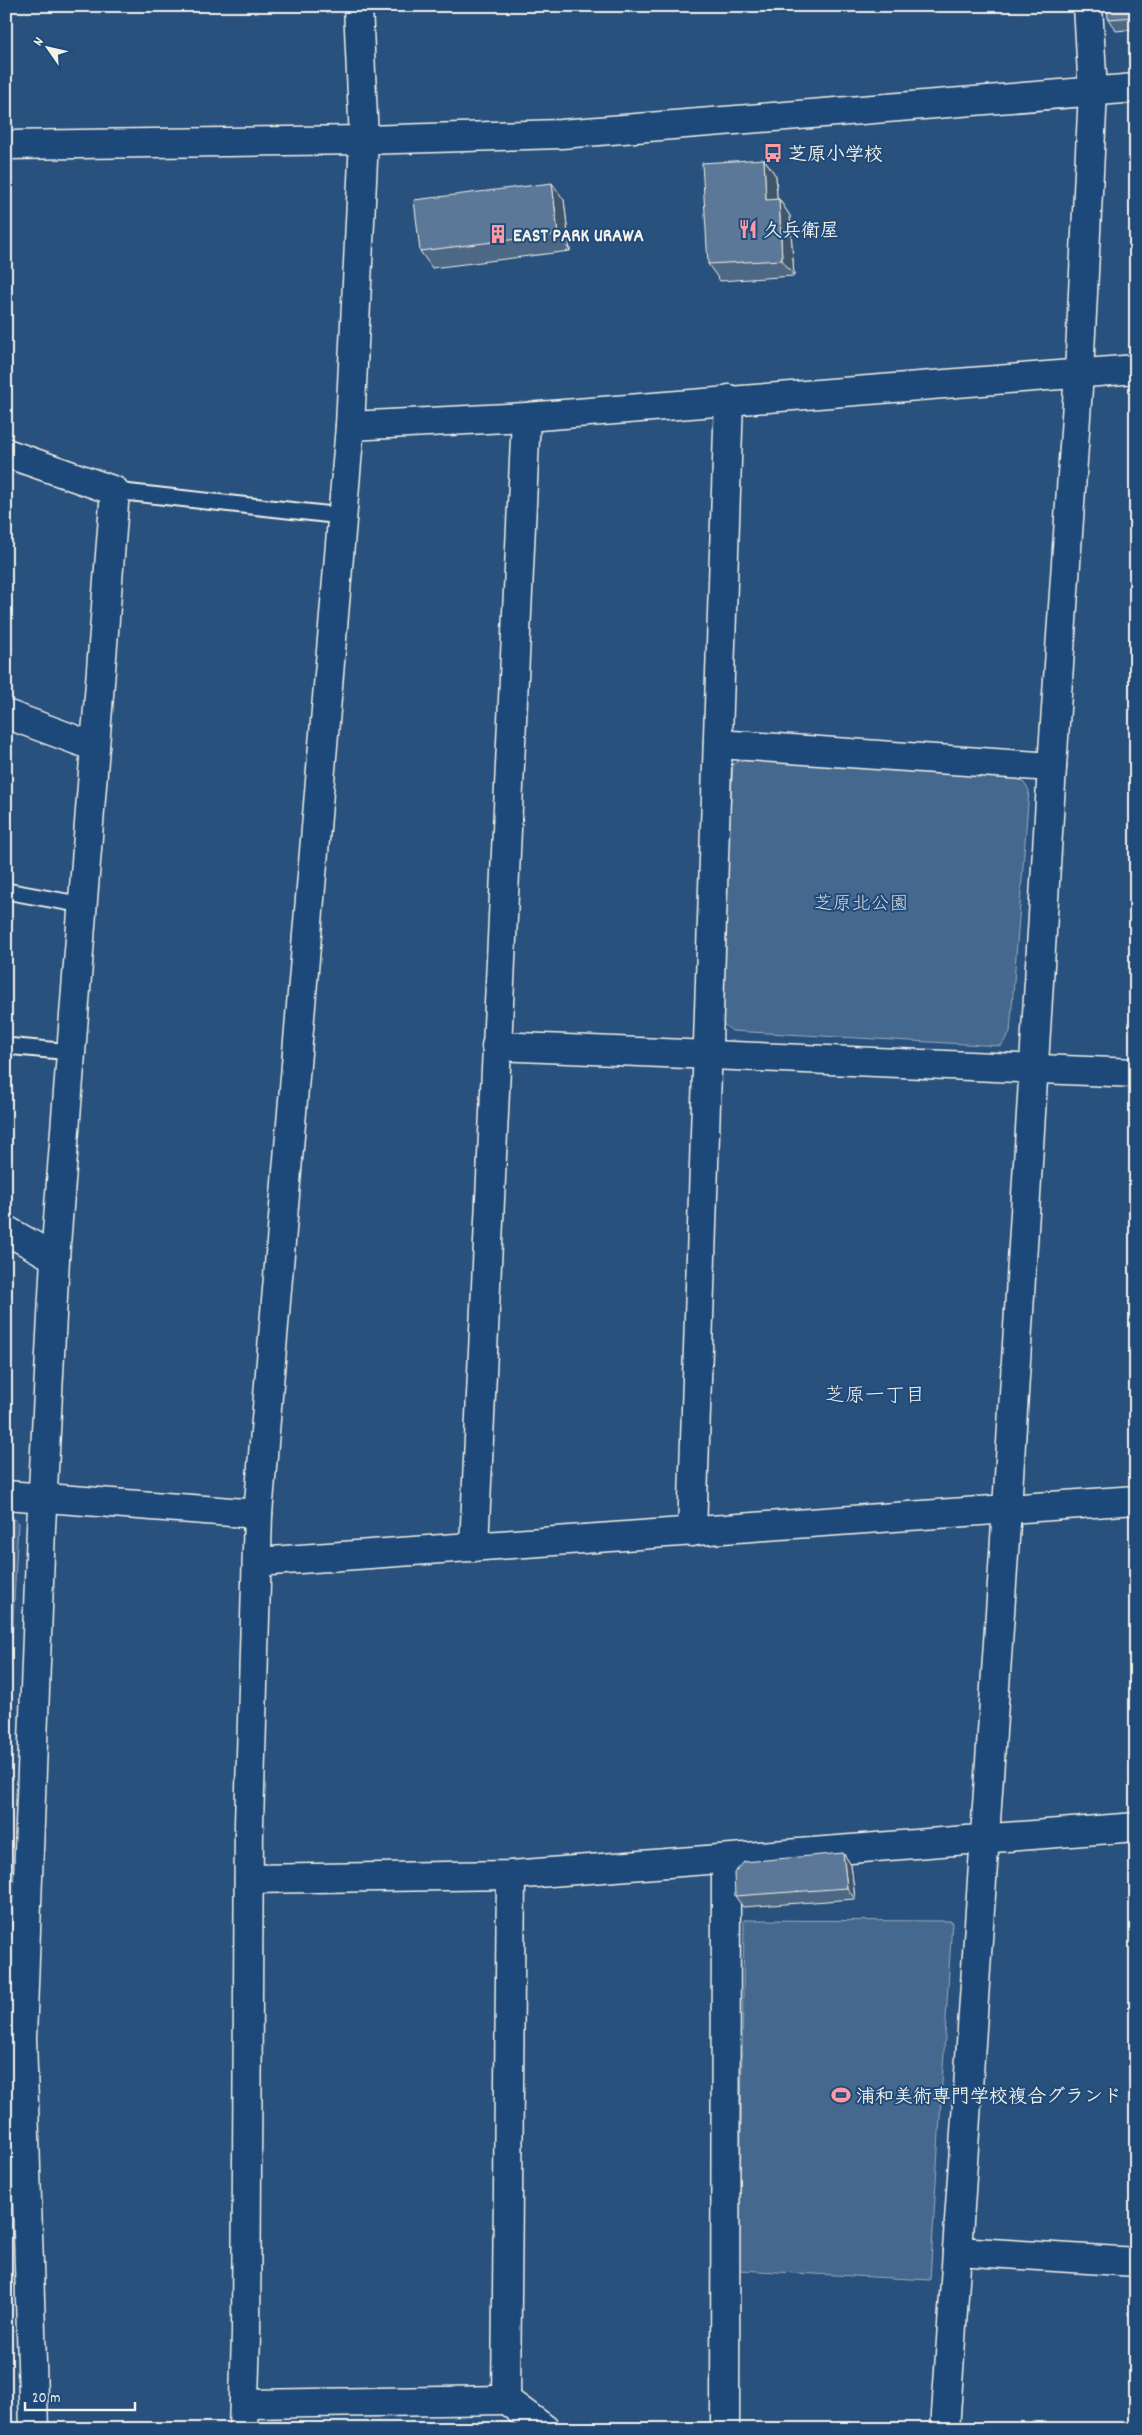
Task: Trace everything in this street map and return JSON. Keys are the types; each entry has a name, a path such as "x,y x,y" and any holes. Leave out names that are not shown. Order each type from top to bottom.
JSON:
{"street":[{"path":"358,6 364,140 350,426 258,1514 249,1879 246,2325 243,2416 506,2400 545,2429"},
{"path":"945,2429 1007,1509 1052,767 1079,373 1092,92 1088,6"},
{"path":"6,146 364,140 561,134 1136,88"},
{"path":"350,426 526,416 1136,369"},
{"path":"692,1532 729,399"},
{"path":"474,1547 526,416"},
{"path":"6,452 115,491 55,1258 42,1498 18,1821 14,2037 17,2248 34,2429"},
{"path":"6,714 95,747"},
{"path":"718,744 1052,767"},
{"path":"496,1046 1136,1073"},
{"path":"6,1230 55,1258"},
{"path":"6,1495 258,1514"},
{"path":"257,1562 1136,1500"},
{"path":"249,1879 511,1875 726,1860 1136,1827"},
{"path":"725,2429 726,1860"},
{"path":"506,2400 511,1875"},
{"path":"957,2251 1136,2262"}],"lane":[{"path":"115,491 342,516"},
{"path":"6,891 83,904"},
{"path":"6,1046 71,1052"}],"green space":[{"name":"芝原北公園","path":"749,756 1020,778 1029,790 1010,1032 1001,1046 732,1031 717,1019 733,764"},
{"path":"6,1510 18,1523 6,1758"},
{"name":"浦和美術専門学校複合グランド","path":"744,1920 952,1921 930,2280 739,2270"}],"building":[{"path":"1107,6 1136,6 1136,17 1108,19"},
{"path":"764,159 766,200 779,199 782,260 708,264 702,163"},
{"path":"552,183 558,234 420,251 414,200"},
{"path":"843,1853 847,1888 735,1896 734,1873 744,1862"}],"place":[{"name":"芝原小学校","path":"773,153"},
{"name":"久兵衛屋","path":"748,229"},
{"name":"EAST PARK URAWA","path":"498,234"},
{"name":"浦和美術専門学校複合グランド","path":"841,2095"}],"district":[{"name":"芝原一丁目","path":"875,1394"}]}
